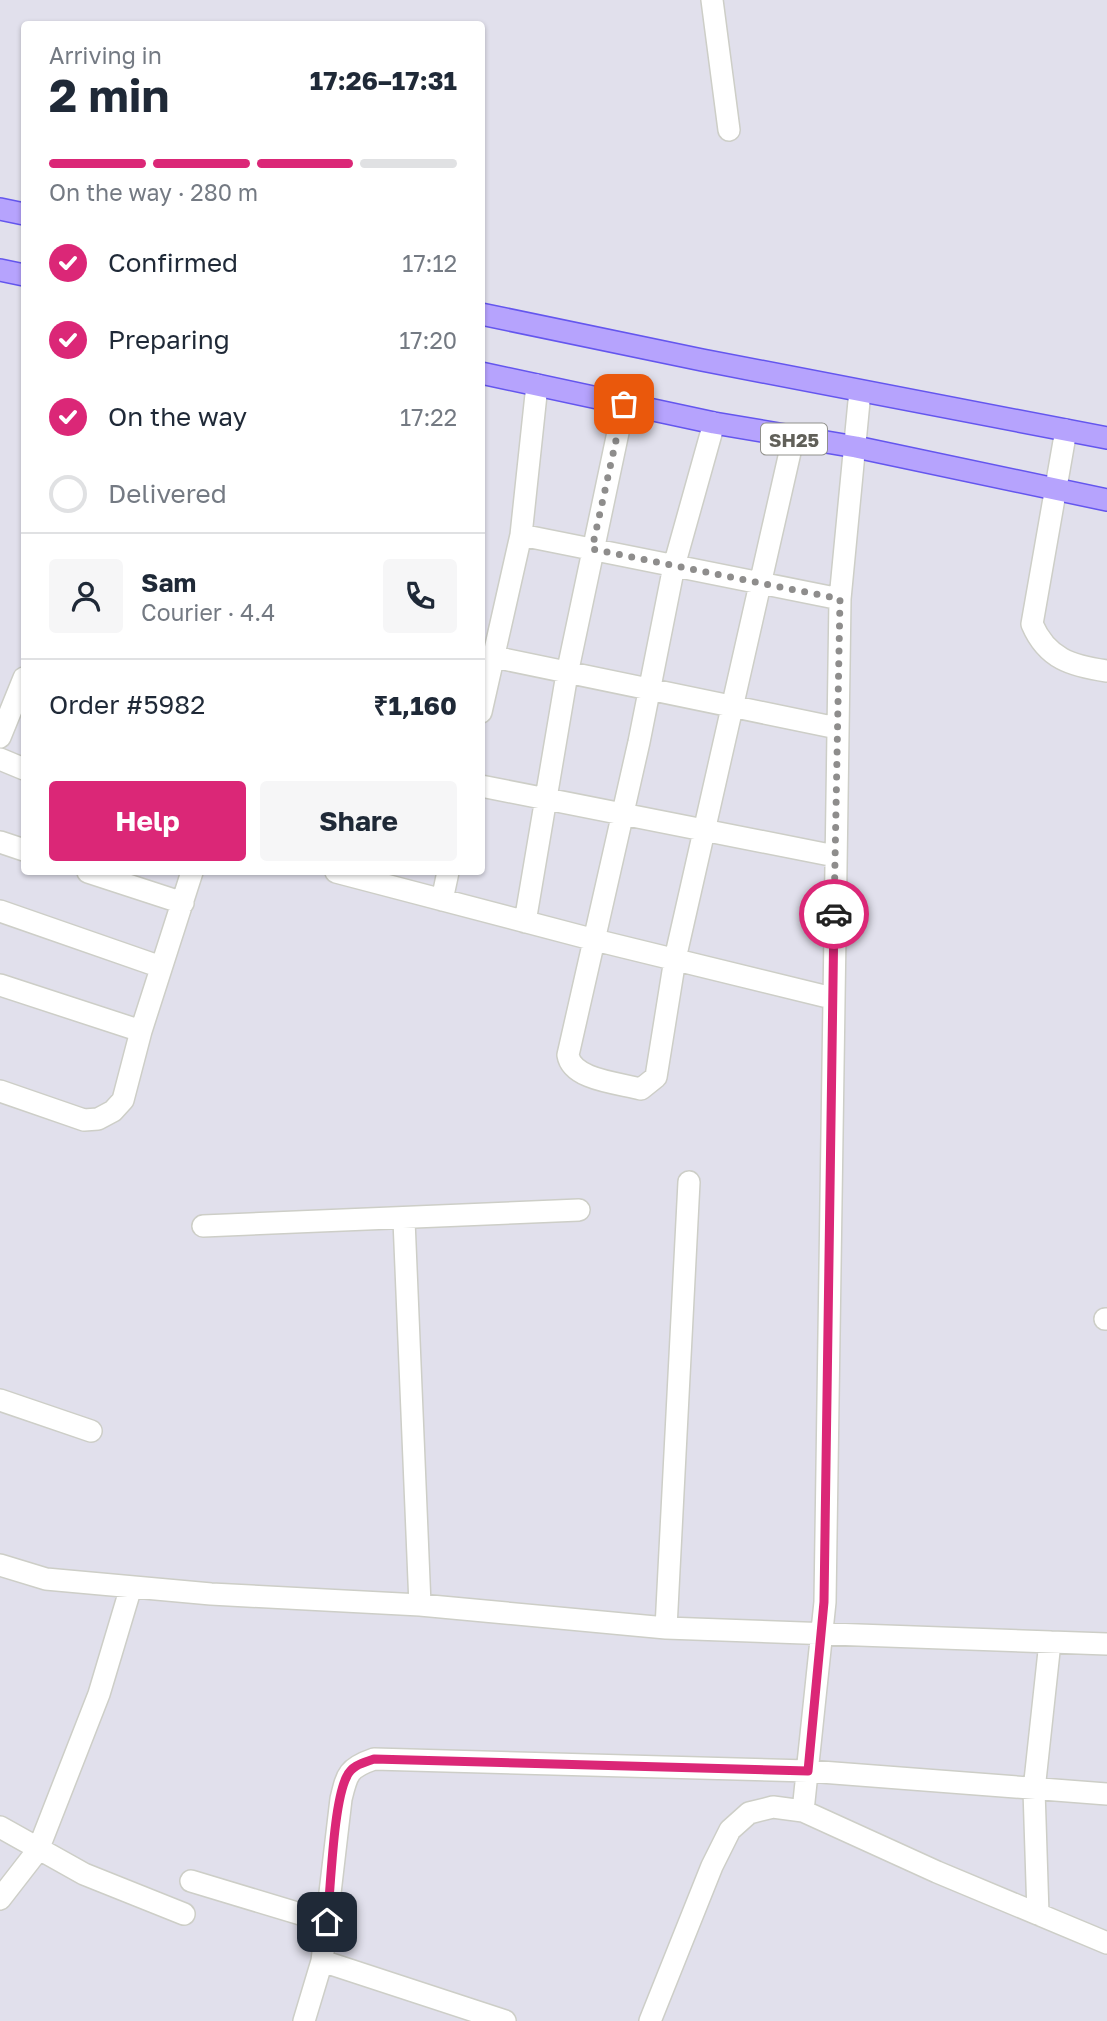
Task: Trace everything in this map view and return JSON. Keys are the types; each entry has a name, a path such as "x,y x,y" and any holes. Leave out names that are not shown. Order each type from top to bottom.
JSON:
{"main road":[{"path":"0,209 21,213"},
{"path":"0,270 21,274"},
{"path":"485,315 1107,438"},
{"name":"SH25","path":"485,374 714,424 793,439 856,447 1107,500"}],"street":[{"path":"712,0 729,130"},
{"path":"485,695 521,535 537,385"},
{"path":"803,1811 824,1602 836,728 840,599 860,391"},
{"path":"525,922 567,674 624,404"},
{"path":"714,424 674,566 596,940 568,1055 569,1062 578,1072 641,1089 656,1077 675,959 793,439"},
{"path":"1066,430 1053,489 1032,624 1039,641 1065,663 1107,671"},
{"path":"521,535 840,599"},
{"path":"494,657 836,728"},
{"path":"0,737 21,685"},
{"path":"0,760 21,768"},
{"path":"485,787 835,856"},
{"path":"0,842 21,849"},
{"path":"97,875 183,903"},
{"path":"0,1091 85,1120 113,1111 123,1100 141,1031 191,875"},
{"path":"347,875 832,998"},
{"path":"442,900 447,875"},
{"path":"0,911 161,967"},
{"path":"0,985 141,1031"},
{"path":"666,1628 689,1182"},
{"path":"203,1226 404,1220 579,1210"},
{"path":"404,1220 421,1605"},
{"path":"0,1401 92,1431"},
{"path":"0,1565 46,1579 131,1587 421,1605 666,1628 1107,1644"},
{"path":"0,1899 38,1850 99,1694 131,1587"},
{"path":"1038,1914 1034,1790 1050,1642"},
{"path":"304,2021 323,1961 341,1799 347,1775 355,1765 374,1759 808,1771 1107,1794"},
{"path":"650,2021 712,1866 730,1830 749,1813 773,1807 803,1811 1107,1943"},
{"path":"0,1827 84,1874 184,1914"},
{"path":"191,1881 327,1922"},
{"path":"323,1961 505,2021"}],"way so far":[{"path":"624,404 592,549 840,599 834,914"}],"route":[{"path":"327,1922 341,1799 347,1775 355,1765 374,1759 808,1771 824,1602 834,914"}]}
